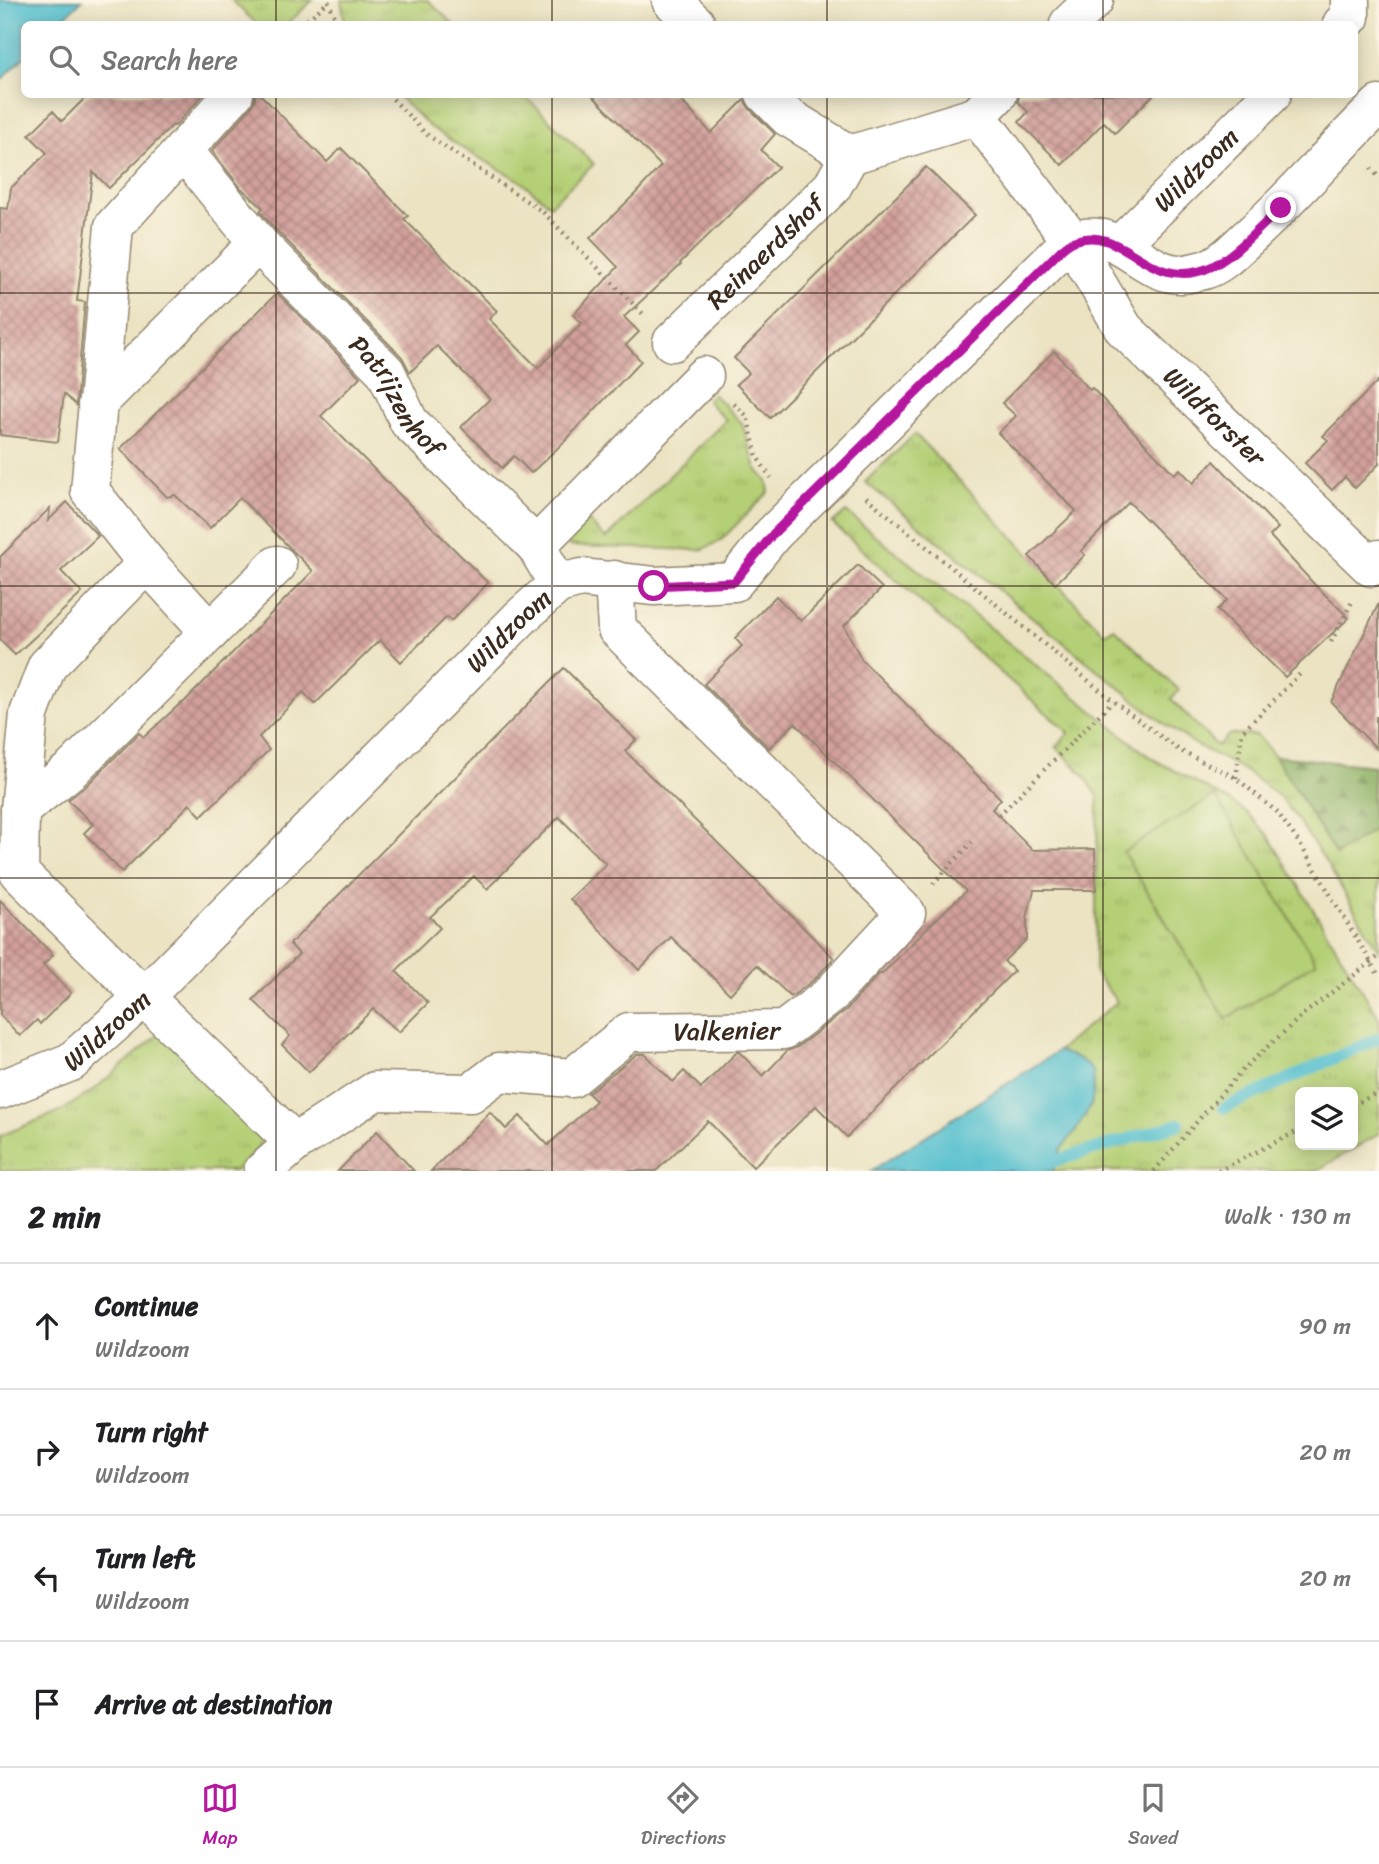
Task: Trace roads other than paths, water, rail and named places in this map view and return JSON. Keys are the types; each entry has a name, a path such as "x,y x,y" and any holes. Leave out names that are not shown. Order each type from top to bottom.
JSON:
{"street":[{"path":"671,0 693,21"},
{"path":"1072,21 1094,0"},
{"path":"1345,21 1350,17 1350,0"},
{"path":"210,632 147,563 90,491 114,226 230,98"},
{"path":"769,98 788,117 850,155 987,105 1072,241 1096,237 1120,245 1159,269 1182,274 1208,269 1227,257 1281,208 1379,104"},
{"name":"Wildzoom","path":"1120,245 1268,98"},
{"name":"Patrijzenhof","path":"183,150 258,243 386,372 409,422 536,547 558,584"},
{"name":"Reinaerdshof","path":"672,342 832,187 850,155"},
{"name":"Wildzoom","path":"0,1090 71,1062 144,997 558,584 581,578 654,586 734,582 773,534 1072,241"},
{"name":"Wildforster","path":"1072,241 1124,329 1371,567 1379,559"},
{"path":"97,404 258,243"},
{"path":"536,547 704,376"},
{"path":"147,563 47,666 29,714 20,810 19,873 295,1143"},
{"path":"20,810 71,770 277,565"},
{"name":"Valkenier","path":"263,1171 295,1143 374,1091 471,1093 499,1072 572,1078 629,1032 784,1030 830,995 906,913 617,629 614,580"}],"water":[{"path":"0,0 82,0 60,21 21,21 21,60 0,81"},
{"path":"1058,1051 1080,1059 1093,1071 1094,1088 1091,1106 1061,1149 1053,1171 871,1171"}],"waterway":[{"path":"1224,1108 1379,1038"},
{"path":"1021,1171 1179,1124"}]}
